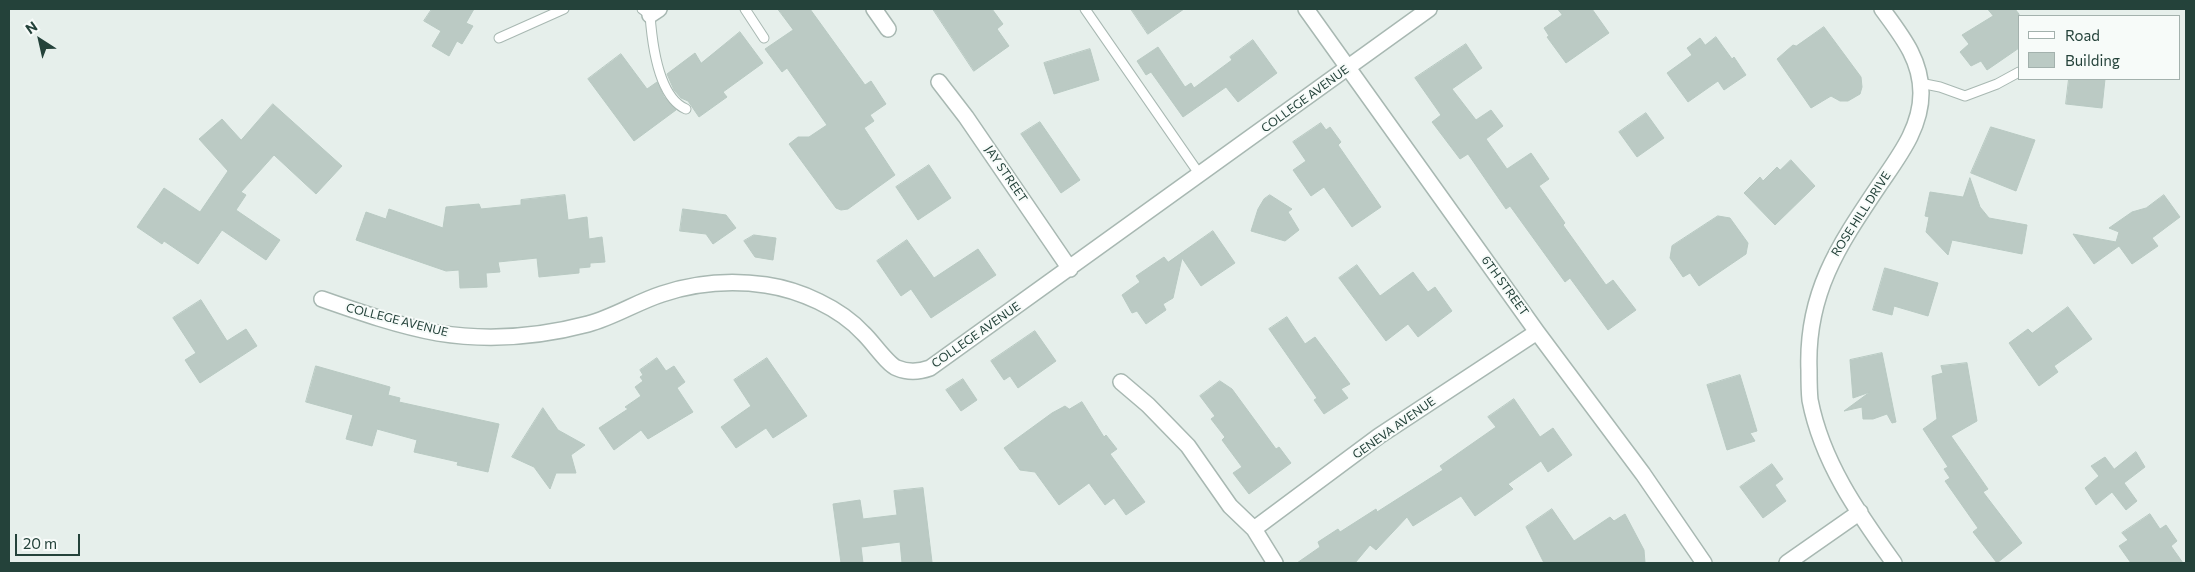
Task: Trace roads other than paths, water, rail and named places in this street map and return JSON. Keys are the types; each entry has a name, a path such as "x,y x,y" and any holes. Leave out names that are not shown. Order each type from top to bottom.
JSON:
{"street":[{"path":"874,9 888,30"},
{"name":"6TH STREET","path":"1306,9 1537,332 1643,474 1704,563"},
{"name":"COLLEGE AVENUE","path":"322,299 365,314 438,333 501,338 546,334 590,324 660,294 696,285 733,282 768,285 802,294 833,310 861,330 896,368 917,373 930,368 1070,269 1429,9"},
{"name":"ROSE HILL DRIVE","path":"1860,512 1834,472 1819,436 1810,399 1808,349 1815,303 1828,267 1847,232 1909,141 1918,118 1921,93 1918,68 1909,44 1882,9"},
{"name":"JAY STREET","path":"939,82 966,117 1070,269"},
{"name":"GENEVA AVENUE","path":"1254,529 1379,436 1537,332"},
{"path":"1121,382 1148,405 1188,446 1230,506 1254,529 1275,563"},
{"path":"1787,563 1860,512 1894,563"}],"lane":[{"path":"499,38 564,9"},
{"path":"745,9 764,38"},
{"path":"1085,9 1200,174"},
{"path":"651,11 652,44 667,92 678,106 686,109"},
{"path":"1920,83 1940,87 1965,96 1997,84 2018,73"}]}
